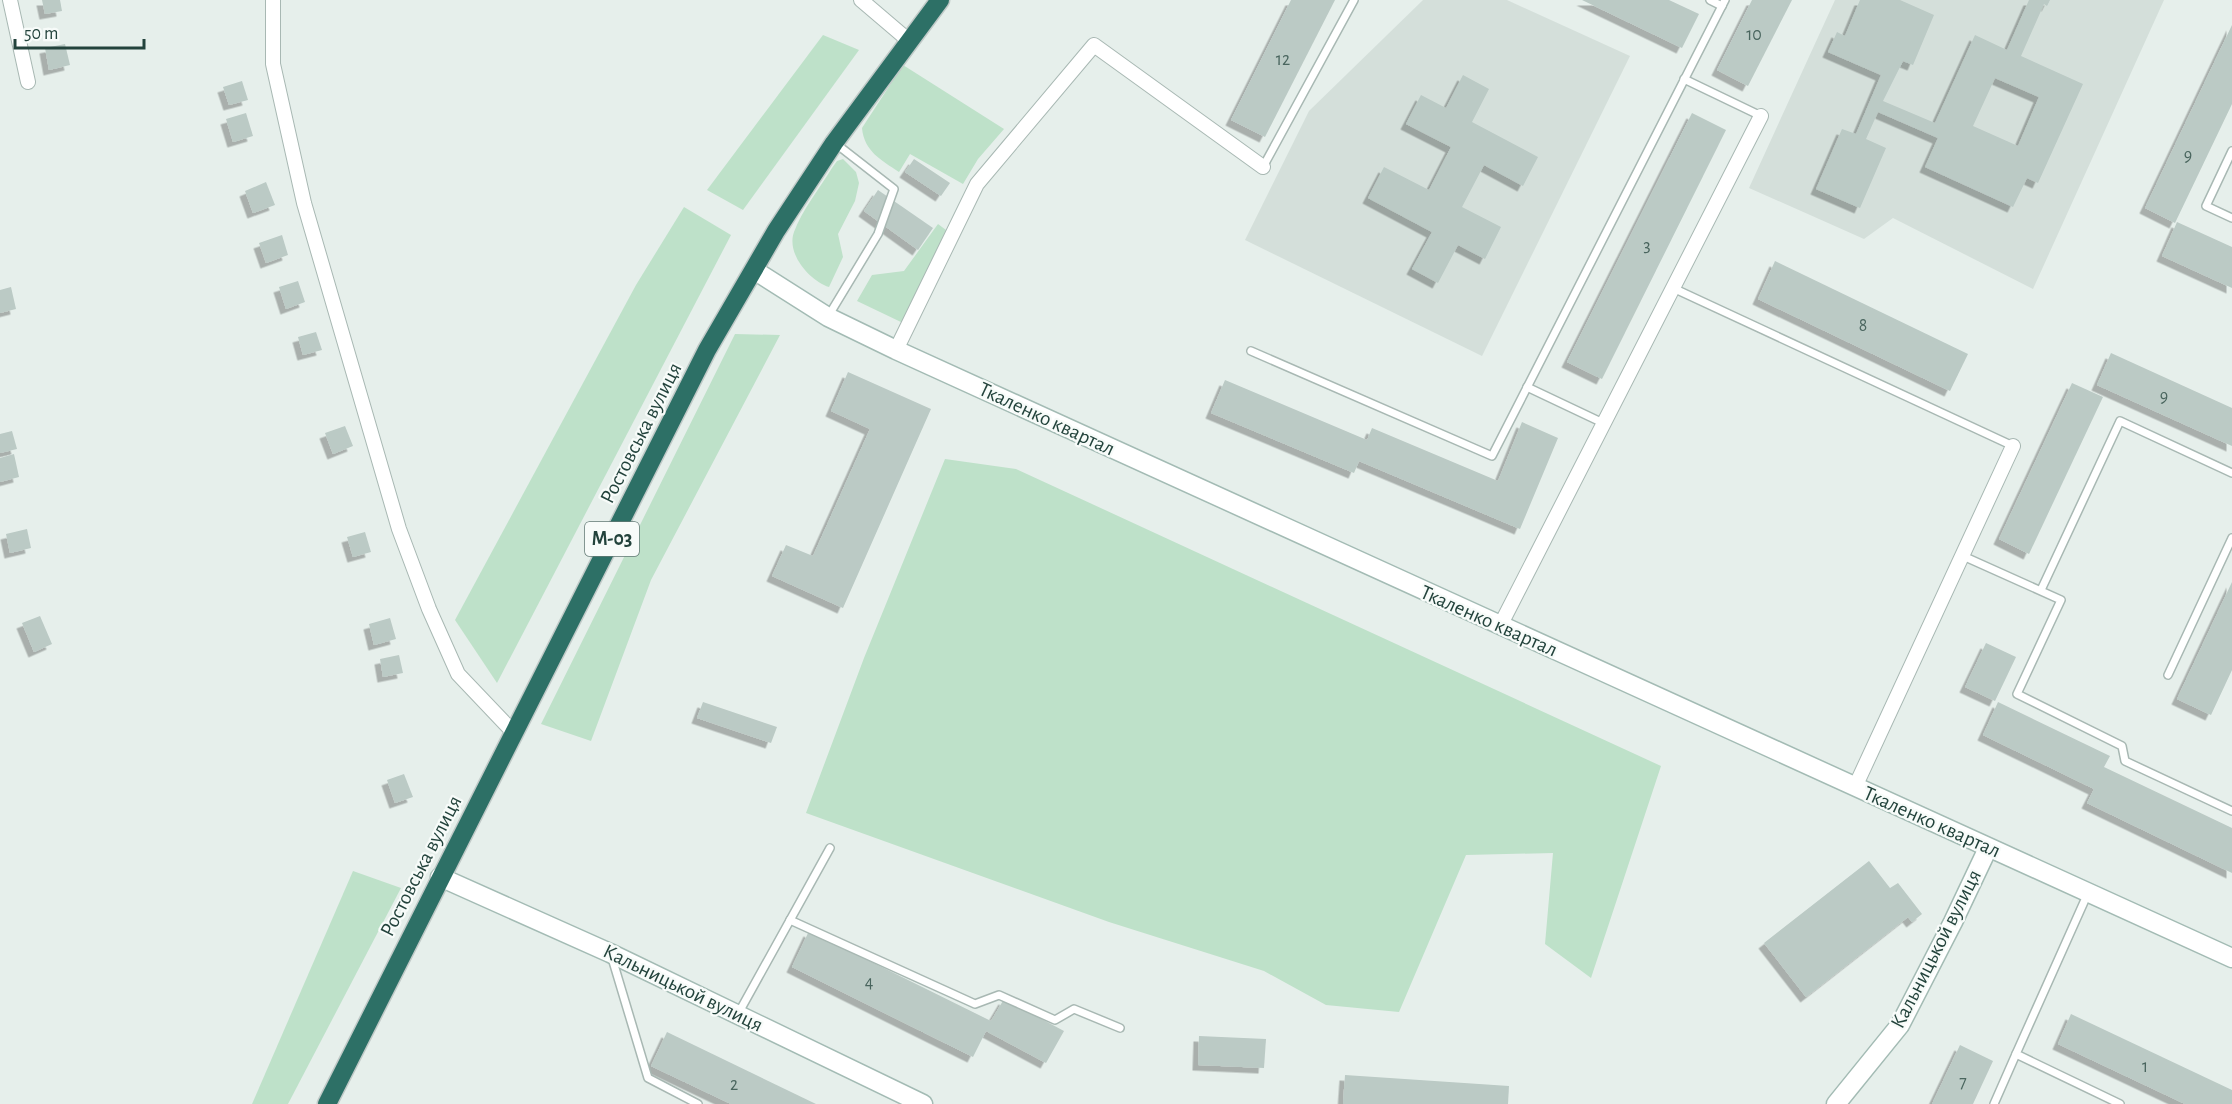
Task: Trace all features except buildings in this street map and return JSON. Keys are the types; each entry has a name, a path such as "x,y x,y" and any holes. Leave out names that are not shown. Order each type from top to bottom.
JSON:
{"highway":[{"name":"Ростовська вулиця","path":"327,1104 707,350 776,231 834,143 908,40 940,0"}],"street":[{"path":"10,0 28,82"},
{"path":"273,0 273,64 304,203 399,529 429,609 459,674 515,734"},
{"path":"861,0 908,40"},
{"path":"896,350 977,183 1094,45 1263,167"},
{"path":"1500,626 1761,117"},
{"name":"Ткаленко квартал","path":"754,270 828,317 896,350 2232,958"},
{"path":"1855,787 2013,446"},
{"name":"Кальницькой вулиця","path":"1836,1104 1900,1025 1988,848"},
{"name":"Кальницькой вулиця","path":"440,877 610,952 923,1104"}],"lane":[{"path":"1263,167 1354,0"},
{"path":"1251,351 1492,456 1724,3 1710,0"},
{"path":"1684,80 1761,117"},
{"path":"828,317 878,234 894,189 834,143"},
{"path":"2232,151 2206,206 2232,218"},
{"path":"1673,288 2013,446"},
{"path":"1527,387 1604,423"},
{"path":"2040,590 2120,421 2232,473"},
{"path":"2168,675 2232,538"},
{"path":"1963,556 2061,600 2017,694 2122,746 2125,761 2232,811"},
{"path":"738,1014 830,848"},
{"path":"1994,1104 2088,893"},
{"path":"790,920 975,1004 999,995 1055,1020 1074,1009 1119,1028"},
{"path":"610,952 648,1078 698,1104"},
{"path":"2016,1054 2120,1104"}],"shaded area":[{"path":"1423,0 1507,0 1630,56 1482,356 1245,240 1309,111"},
{"path":"1835,0 2164,0 2033,289 1893,218 1864,239 1749,188"}],"green space":[{"path":"823,35 859,50 743,210 707,190"},
{"path":"903,65 1004,129 978,159 963,184 910,154 899,172 874,154 866,143 862,128"},
{"path":"843,159 856,172 859,183 855,201 838,234 843,257 829,287 814,279 801,266 793,249 792,240 806,207 837,161"},
{"path":"684,207 731,235 497,683 455,620 636,285"},
{"path":"938,224 946,230 903,323 857,301 872,275 904,271"},
{"path":"735,334 780,335 651,580 591,741 541,724"},
{"path":"945,459 1016,469 1661,766 1591,978 1545,944 1553,853 1466,855 1399,1012 1326,1005 1264,971 1109,922 806,813 864,658"},
{"path":"353,871 401,888 288,1104 252,1104"}]}
